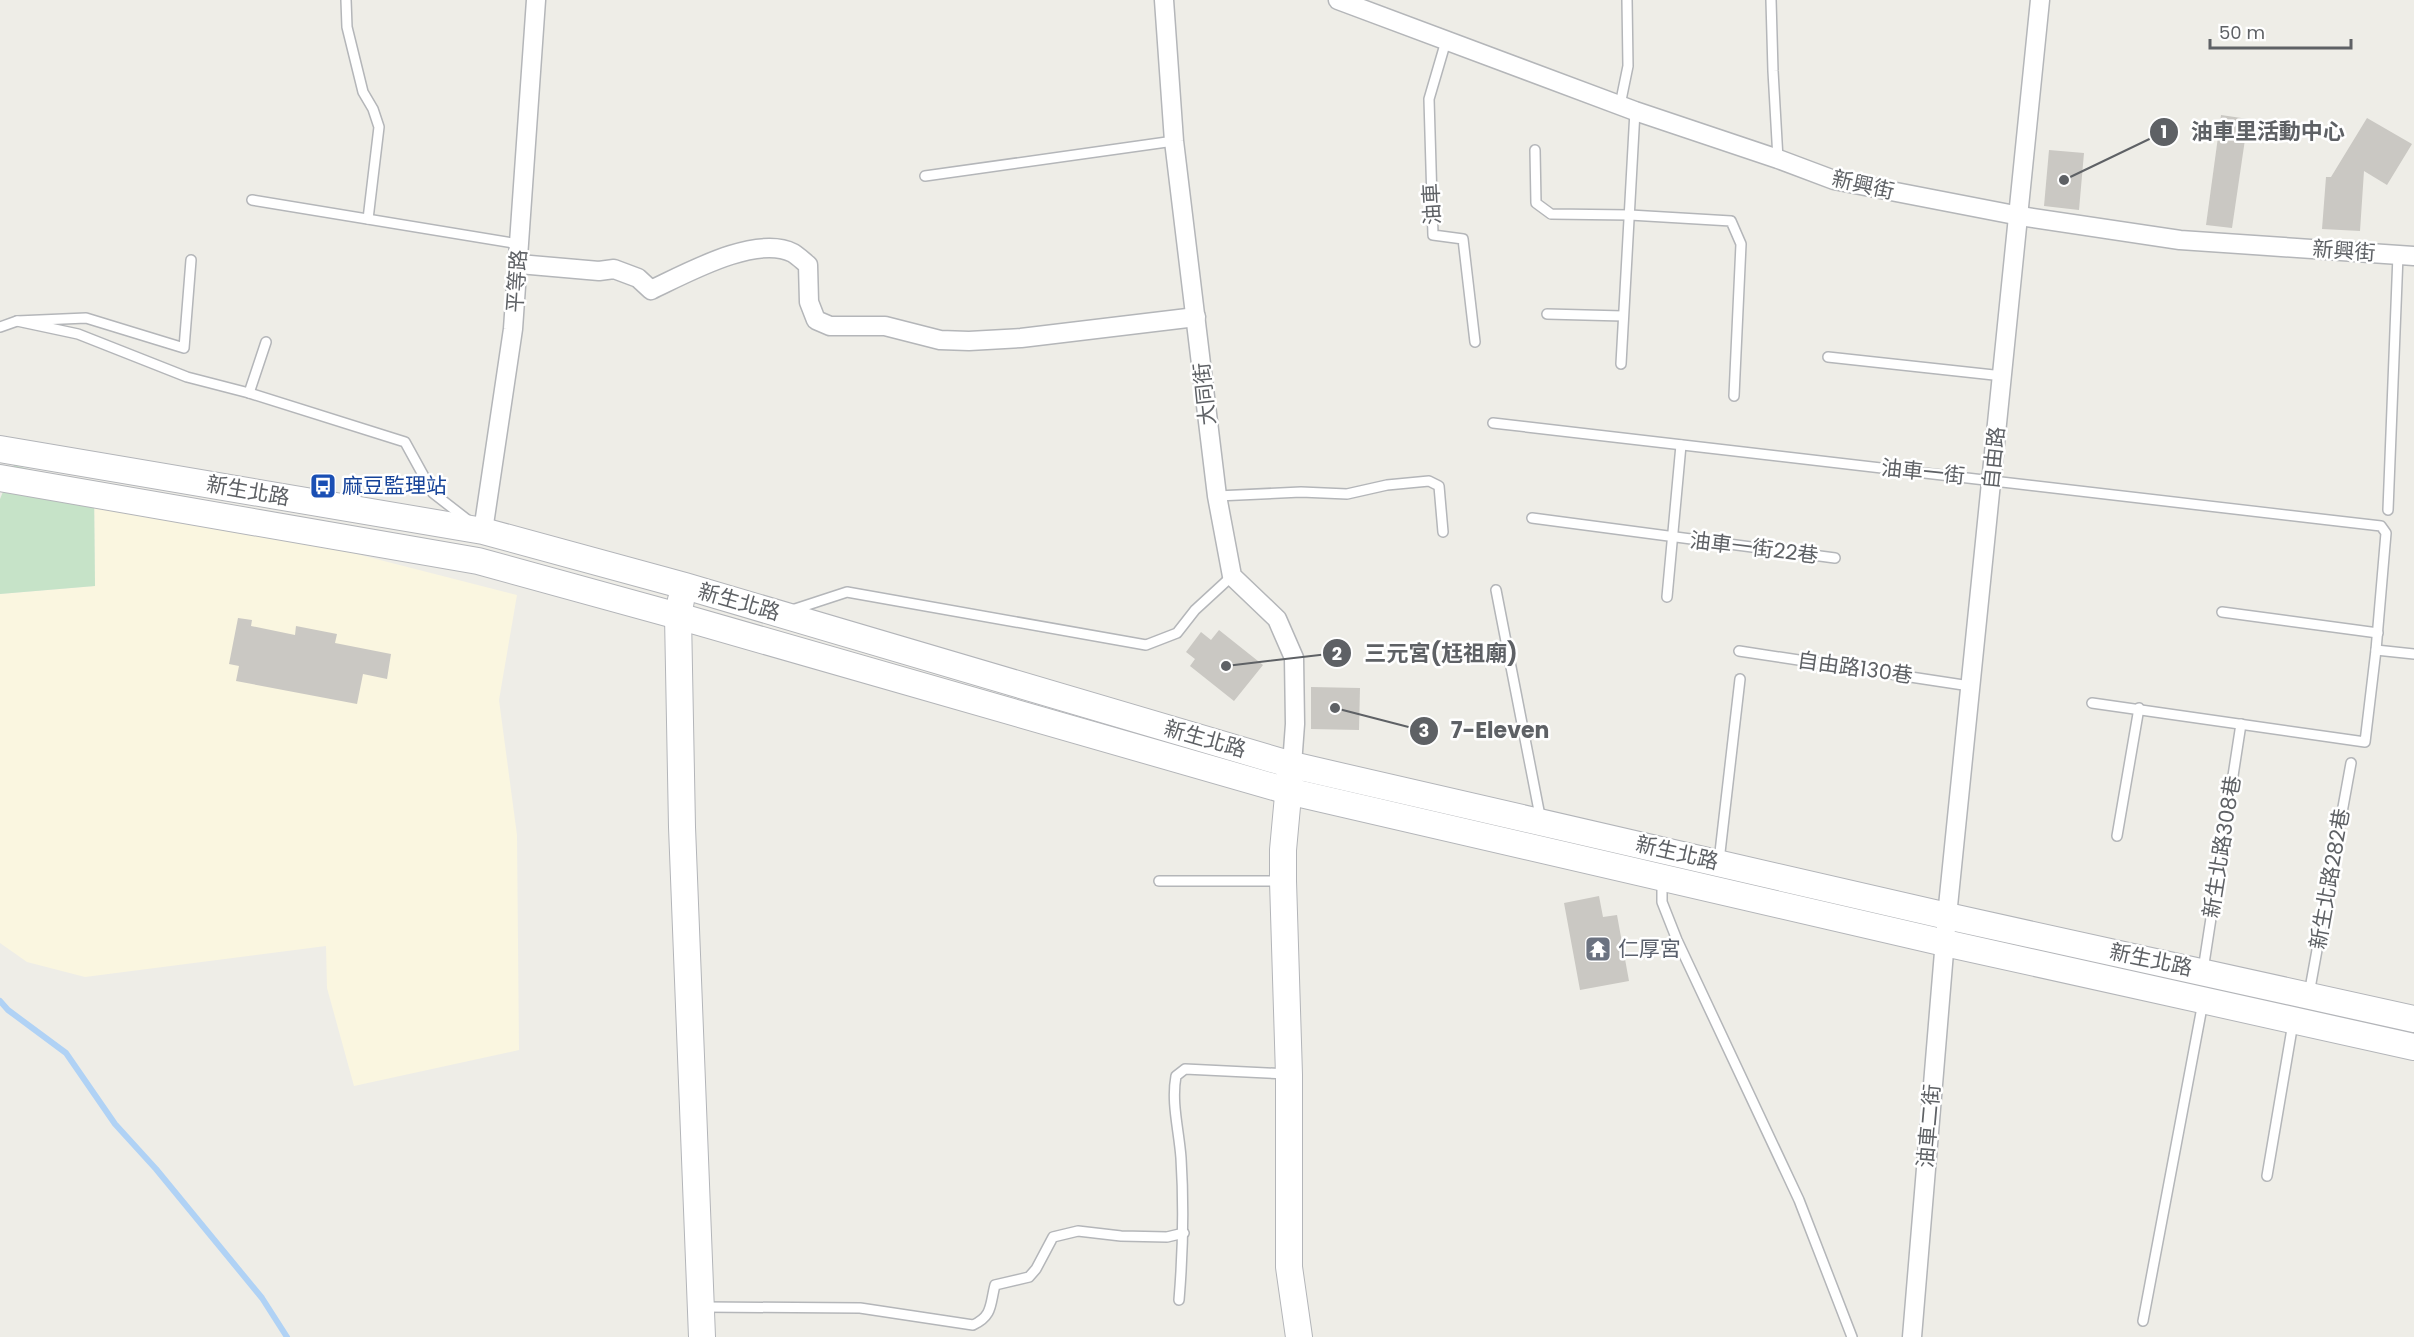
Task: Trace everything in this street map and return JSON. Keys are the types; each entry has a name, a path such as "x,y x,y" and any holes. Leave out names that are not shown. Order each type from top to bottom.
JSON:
{"main road":[{"name":"新生北路","path":"0,449 483,531 685,586 1292,765 1541,821 1665,864 1945,943 2414,1047"},
{"name":"新生北路","path":"0,478 477,561 678,616 1288,791 1665,864 1719,862 2414,1019"},
{"name":"平等路","path":"477,561 483,531"},
{"path":"685,586 678,616 682,828 702,1337"},
{"path":"1292,765 1288,791 1283,881 1289,1075 1288,1267 1299,1337"}],"street":[{"name":"平等路","path":"483,531 513,329 536,0"},
{"name":"大同街","path":"1164,0 1174,141 1216,496 1232,576"},
{"name":"新興街","path":"1338,0 1627,108 1834,180 2020,216 2180,240 2406,255"},
{"name":"自由路","path":"1947,915 2020,216 2040,0"},
{"path":"519,264 599,271 614,269 638,278 651,290 709,262 738,253 774,249 792,253 808,265 809,302 816,320 830,326 885,326 940,340 1021,338 1196,317"},
{"path":"1232,576 1276,619 1294,658 1295,724 1292,765"},
{"name":"油車二街","path":"1912,1337 1947,915"}],"lane":[{"path":"346,0 347,27 363,92 373,109 379,127 368,219"},
{"path":"1621,364 1630,214 1627,0"},
{"path":"1771,0 1778,159"},
{"name":"油車","path":"1446,41 1429,99 1433,235 1463,239 1475,342"},
{"path":"925,176 1174,141"},
{"path":"1536,150 1536,202 1551,214 1630,214 1731,221 1741,244 1734,396"},
{"path":"252,200 519,244"},
{"path":"2388,510 2406,255"},
{"path":"0,327 17,321 86,318 184,348 191,260"},
{"path":"1547,314 1623,316"},
{"path":"17,321 78,334 187,377 249,393 405,442 433,494 483,531"},
{"path":"249,393 266,342"},
{"path":"1827,357 2003,376"},
{"name":"油車一街","path":"1493,423 2381,526 2386,533 2378,633"},
{"name":"油車一街22巷","path":"1667,597 1681,445"},
{"path":"1216,496 1301,492 1347,494 1387,485 1429,481 1439,486 1443,532"},
{"name":"油車一街22巷","path":"1532,518 1835,558"},
{"path":"781,614 847,592 1146,645 1177,633 1195,610 1232,576"},
{"path":"1496,590 1541,821"},
{"path":"2092,703 2365,742 2378,633 2222,612"},
{"path":"2376,650 2414,654"},
{"name":"自由路130巷","path":"1739,651 1970,686"},
{"path":"1719,862 1740,679"},
{"path":"2117,836 2139,708"},
{"name":"新生北路308巷","path":"2203,971 2241,724"},
{"name":"新生北路282巷","path":"2308,996 2351,763"},
{"path":"1665,864 1662,902 1677,940 1799,1200 1852,1337"},
{"path":"1159,881 1283,881"},
{"path":"2143,1321 2203,1000"},
{"path":"2267,1176 2293,1020"},
{"path":"1179,1300 1184,1233 1181,1156 1173,1089 1176,1076 1185,1069 1289,1075"},
{"path":"701,1307 860,1308 974,1325 984,1320 990,1310 995,1285 1029,1276 1036,1269 1053,1237 1078,1231 1167,1238 1184,1233"}],"shaded area":[{"name":"麻豆監理站","path":"94,487 517,595 499,700 517,835 519,1050 354,1086 327,988 326,946 85,977 27,962 0,943 0,594 95,586"}],"green space":[{"path":"14,465 94,487 95,586 0,594 0,499"}],"building":[{"path":"2221,115 2248,119 2232,228 2206,225"},
{"path":"2367,118 2412,144 2387,185 2364,171 2360,231 2322,229 2326,177 2331,177"},
{"path":"2049,150 2084,153 2079,210 2044,206"},
{"path":"238,618 252,620 251,626 295,635 296,626 337,634 335,643 391,654 387,679 363,674 357,704 236,681 239,666 229,664"},
{"path":"1219,630 1263,665 1234,701 1190,666 1195,659 1186,652 1201,632 1211,640"},
{"path":"1311,687 1360,688 1359,730 1311,729"},
{"name":"仁厚宮","path":"1599,896 1603,917 1617,915 1629,981 1580,990 1564,903"}],"waterway":[{"path":"0,1001 8,1010 66,1053 115,1124 156,1169 262,1298 287,1337"}],"place":[{"name":"油車里活動中心","path":"2064,180"},
{"name":"麻豆監理站","path":"323,486"},
{"name":"三元宮(尪祖廟)","path":"1226,666"},
{"name":"7-Eleven","path":"1335,708"},
{"name":"仁厚宮","path":"1598,949"}]}
